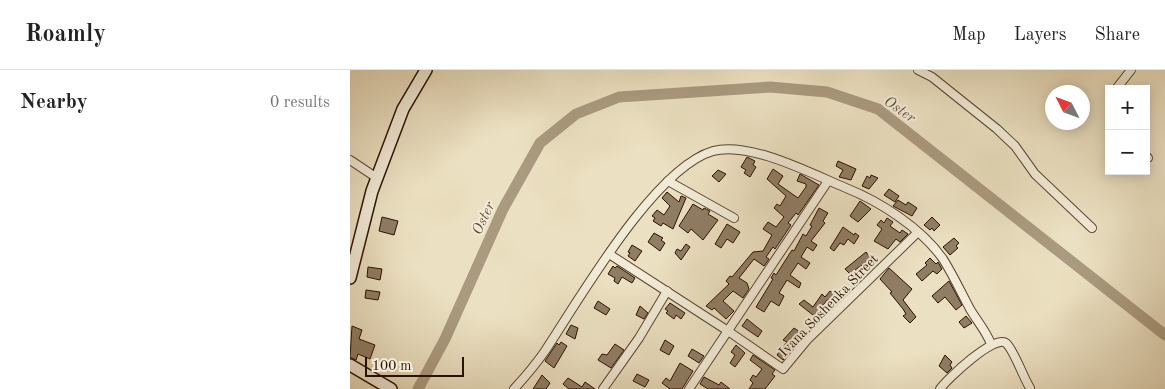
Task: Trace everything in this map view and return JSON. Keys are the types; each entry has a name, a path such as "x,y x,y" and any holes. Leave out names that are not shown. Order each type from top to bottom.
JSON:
{"street":[{"path":"350,278 377,178 403,109 426,70"},
{"path":"918,70 932,77 997,129 1015,146 1035,174 1092,228"},
{"path":"1119,85 1131,70"},
{"path":"514,389 545,352 562,322 609,254 668,181 690,163 714,151 746,151 772,158 876,203 917,233 941,258 976,319 987,332 991,344"},
{"path":"350,160 377,178"},
{"path":"668,181 734,218"},
{"path":"689,389 828,181"},
{"name":"Ivana Soshenka Street","path":"609,254 728,330 782,369 807,340 917,233"},
{"path":"604,389 639,338 667,291"},
{"path":"940,389 956,370 985,351 991,344 1000,341 1006,342 1030,388"},
{"path":"350,365 391,389"}],"building":[{"path":"747,157 755,161 753,165 756,167 750,177 744,173 746,170 741,167"},
{"path":"838,161 856,169 851,180 839,177 843,170 836,166"},
{"path":"773,169 783,176 778,184 798,198 806,187 806,184 797,181 800,174 819,185 798,215 796,213 788,223 791,225 775,249 773,247 766,257 769,259 764,266 754,259 739,278 747,283 749,289 743,298 733,291 723,301 734,311 726,319 714,308 712,310 706,306 729,284 726,281 730,276 732,277 753,252 763,251 772,235 763,229 768,222 776,227 784,217 774,208 777,204 780,206 786,196 767,179"},
{"path":"718,170 726,174 719,182 712,176"},
{"path":"871,175 878,178 869,189 862,186 867,176 870,178"},
{"path":"889,189 899,196 895,202 884,195"},
{"path":"667,192 679,202 681,196 686,198 673,229 663,223 661,226 653,221 655,218 652,216 657,210 664,215 670,206 662,198"},
{"path":"898,200 906,205 908,202 917,208 912,216 893,206"},
{"path":"860,201 871,209 858,222 850,216"},
{"path":"693,204 703,210 704,208 710,211 708,214 718,220 703,240 691,229 688,233 679,226"},
{"path":"819,208 828,213 823,221 825,223 811,241 817,245 813,251 807,247 801,257 810,263 806,269 798,263 790,275 801,283 799,288 787,280 779,293 784,296 779,306 771,301 764,312 756,307 773,279 771,278 774,273 776,275 792,250 794,251 803,234 806,236"},
{"path":"382,217 398,221 394,235 379,231"},
{"path":"932,217 940,225 934,231 932,228 930,230 924,225"},
{"path":"887,218 893,222 890,226 900,233 902,230 908,234 900,242 896,239 888,249 874,241 882,229 877,225 881,220 884,223"},
{"path":"727,224 740,232 733,243 727,239 721,248 715,244"},
{"path":"843,227 854,235 855,233 859,236 854,244 848,239 844,245 840,243 834,251 830,248"},
{"path":"654,233 663,238 661,240 665,243 660,251 648,242"},
{"path":"954,238 959,243 956,246 958,248 950,255 943,247"},
{"path":"686,244 690,247 681,260 675,253 677,249 681,251"},
{"path":"632,245 642,251 635,261 628,256"},
{"path":"866,252 871,259 855,270 862,276 857,281 845,269"},
{"path":"930,258 936,264 938,262 942,269 937,274 933,271 922,281 916,274 927,265 925,263"},
{"path":"613,266 615,268 617,266 635,278 632,283 622,277 618,284 614,281 615,278 608,274"},
{"path":"368,267 382,269 380,280 367,277"},
{"path":"889,268 912,289 903,300 916,317 910,323 903,316 906,314 890,293 892,292 880,279"},
{"path":"949,281 962,305 956,310 945,297 938,303 932,296"},
{"path":"366,290 380,292 378,300 365,298"},
{"path":"830,291 838,297 833,304 827,300 820,309 823,311 818,319 799,304 804,300 813,307 822,294 825,297"},
{"path":"598,301 610,309 606,315 594,308"},
{"path":"670,303 685,313 681,319 676,315 674,319 666,313 668,311 665,309"},
{"path":"640,306 648,313 644,319 636,315"},
{"path":"966,316 972,323 964,328 959,322"},
{"path":"747,319 762,331 758,337 742,326"},
{"path":"571,325 578,328 575,339 566,334"},
{"path":"352,326 362,330 359,339 375,345 370,359 358,354 356,360 350,357"},
{"path":"794,328 803,334 783,360 777,355 787,342 783,340"},
{"path":"665,340 674,346 669,355 660,350"},
{"path":"561,342 567,346 554,368 545,361 557,343 559,345"},
{"path":"615,344 624,350 611,368 598,360 602,354 607,355"},
{"path":"736,345 745,353 735,367 730,363 735,355 731,352"},
{"path":"692,349 704,356 699,363 688,356"},
{"path":"753,355 775,370 772,374 775,376 765,389 749,389 753,383 750,380 753,375 756,377 762,369 750,360"},
{"path":"945,355 952,362 950,365 952,368 947,373 939,366"},
{"path":"680,363 693,371 682,389 670,389 662,383 666,378 670,381"},
{"path":"637,374 649,380 645,387 633,381"},
{"path":"542,375 550,383 546,389 533,389"},
{"path":"704,377 719,385 721,382 730,389 708,389 700,384"},
{"path":"568,378 582,387 585,382 595,389 569,389 563,384"}],"waterway":[{"name":"Oster","path":"418,389 445,339 503,209 540,143 576,114 619,97 770,87 827,92 878,109 1165,335"}]}
